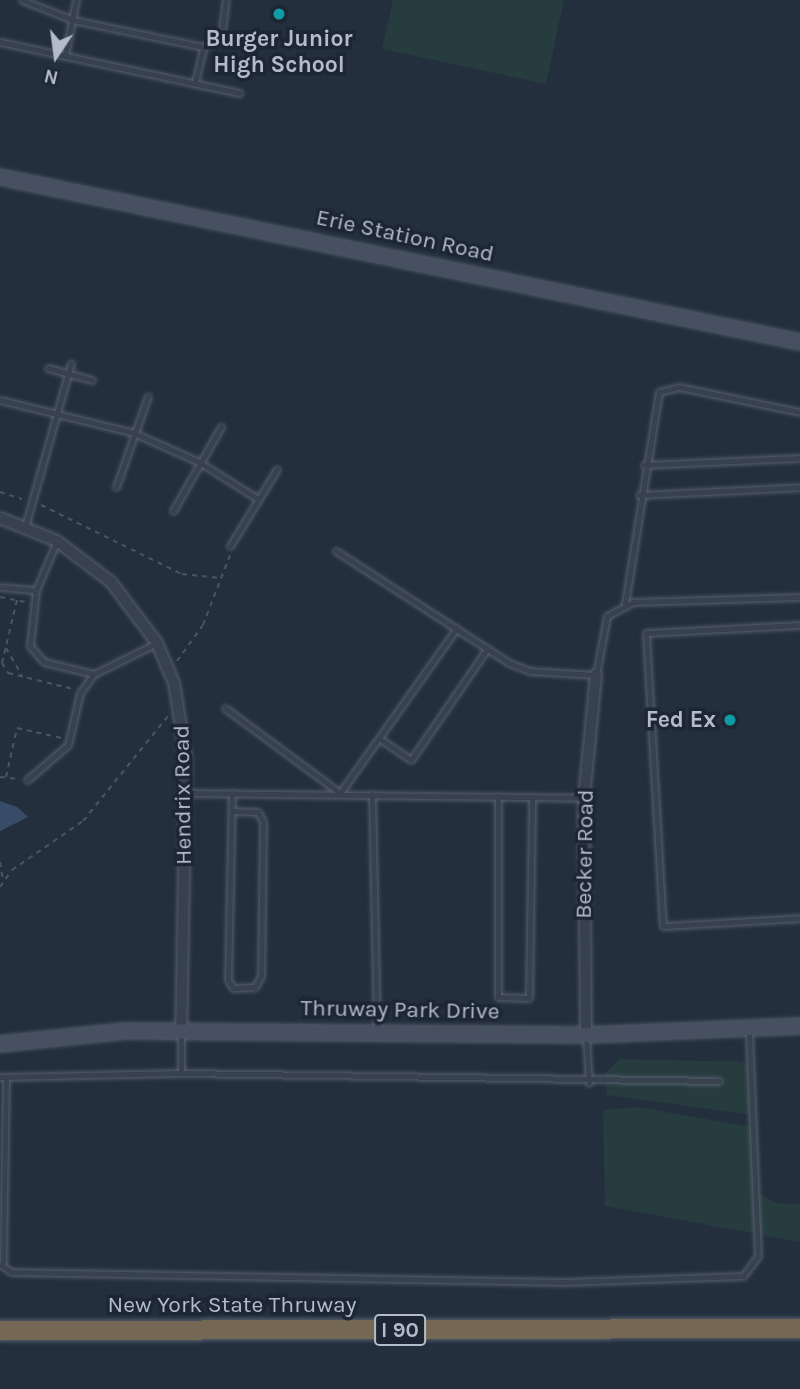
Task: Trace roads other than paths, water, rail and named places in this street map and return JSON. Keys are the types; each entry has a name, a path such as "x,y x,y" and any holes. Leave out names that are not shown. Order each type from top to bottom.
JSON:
{"highway":[{"name":"New York State Thruway","path":"0,1330 800,1328"}],"main road":[{"name":"Erie Station Road","path":"0,177 800,342"},
{"name":"Thruway Park Drive","path":"0,1044 181,1031 586,1035 800,1026"}],"street":[{"name":"Hendrix Road","path":"0,518 57,541 111,582 157,643 167,666 180,707 187,793 181,1031"},
{"name":"Becker Road","path":"586,1035 584,798 596,675"}],"lane":[{"path":"22,0 73,20 203,47 221,39 226,0"},
{"path":"65,56 76,0"},
{"path":"0,42 240,93"},
{"path":"195,83 203,47"},
{"path":"25,527 71,363"},
{"path":"48,368 92,380"},
{"path":"625,604 651,409 664,388 800,412"},
{"path":"116,487 148,396"},
{"path":"0,400 134,433 200,462 258,499"},
{"path":"173,511 221,427"},
{"path":"643,465 800,458"},
{"path":"230,546 277,469"},
{"path":"639,495 800,487"},
{"path":"57,541 36,590 30,646 44,662 94,674"},
{"path":"337,551 487,649 530,670 596,675 607,616 625,604 800,597"},
{"path":"0,587 36,590"},
{"path":"800,625 646,633 663,926 800,918"},
{"path":"340,793 457,628"},
{"path":"27,780 69,740 80,693 94,674 157,643"},
{"path":"380,739 411,760 487,649"},
{"path":"225,708 340,793"},
{"path":"187,793 584,798"},
{"path":"232,793 228,981 233,988 255,987 261,976 263,822 258,811 232,811"},
{"path":"372,794 377,1033"},
{"path":"498,796 498,997 529,998 532,797"},
{"path":"719,1081 589,1083 181,1073 3,1077 2,1265 11,1272 551,1282 743,1276 758,1256 749,1027"},
{"path":"181,1031 181,1073"},
{"path":"586,1035 589,1083"}],"water":[{"path":"0,801 17,807 28,817 0,831"}],"place":[{"name":"Burger Junior High School","path":"279,14"},
{"name":"Fed Ex","path":"730,720"}]}
